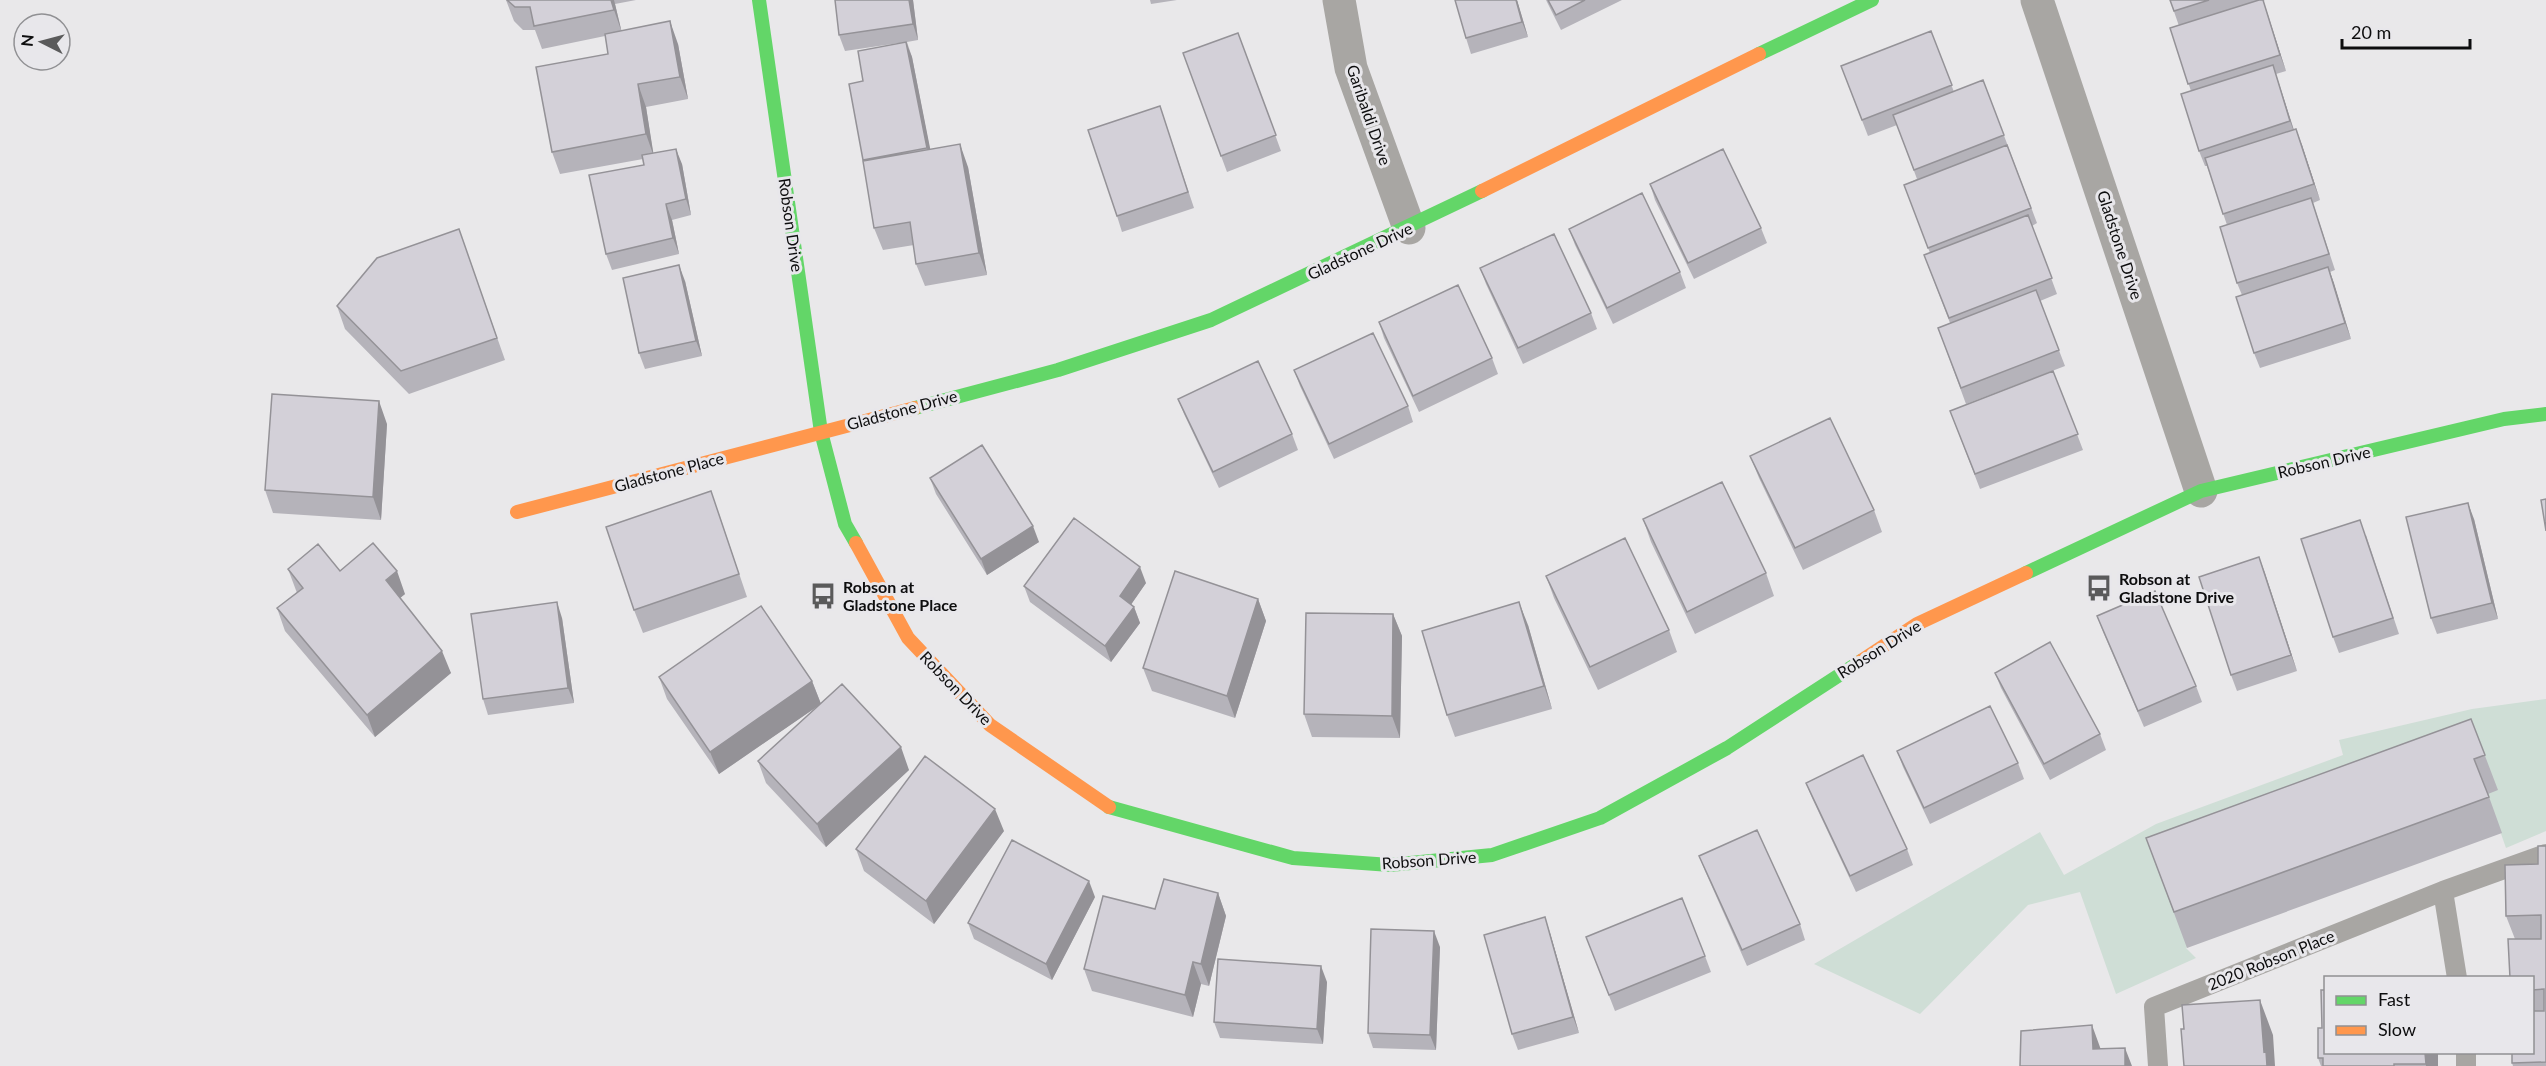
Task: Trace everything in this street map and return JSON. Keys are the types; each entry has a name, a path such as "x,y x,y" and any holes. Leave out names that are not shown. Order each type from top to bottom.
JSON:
{"street":[{"name":"Robson Drive","path":"759,0 820,432 845,524 909,638 990,725 1109,807 1293,858 1390,865 1492,855 1600,818 1727,748 1917,624 2201,491 2504,419 2546,414"},
{"name":"Garibaldi Drive","path":"1339,0 1351,68 1409,228"},
{"name":"Gladstone Drive","path":"820,432 1058,370 1211,320 1409,228 1709,78 1872,0"},
{"name":"Gladstone Drive","path":"2037,0 2201,491"},
{"name":"Gladstone Place","path":"517,512 820,432"}],"lane":[{"name":"2020 Robson Place","path":"2158,1066 2154,1007 2443,891 2546,854"},
{"path":"2443,891 2457,976"}],"shaded area":[{"path":"2546,699 2546,831 2506,848 2487,794 2484,755 2186,948 2196,958 2116,994 2080,892 2028,905 1920,1014 1814,964 2040,832 2064,875 2156,824 2343,755 2339,740 2472,709"}],"building":[{"path":"507,0 611,0 614,10 534,26 530,7 515,7"},
{"path":"835,0 909,0 913,24 839,35"},
{"path":"1455,0 1516,0 1522,22 1466,38"},
{"path":"1548,0 1585,0 1556,15"},
{"path":"2170,0 2209,0 2174,11"},
{"path":"2263,0 2280,55 2188,84 2170,28"},
{"path":"670,21 680,77 638,84 646,134 552,152 536,67 608,54 605,34"},
{"path":"1931,31 1952,85 1862,120 1841,66"},
{"path":"1238,33 1276,135 1221,156 1183,53"},
{"path":"906,42 927,148 863,160 849,84 863,81 858,51"},
{"path":"2273,65 2290,121 2199,151 2181,94"},
{"path":"1983,80 2004,135 1914,170 1893,115"},
{"path":"1160,106 1188,192 1117,216 1088,130"},
{"path":"2296,129 2314,184 2223,214 2205,158"},
{"path":"960,144 979,253 916,264 910,222 874,228 863,161"},
{"path":"2007,145 2031,208 1928,248 1904,185"},
{"path":"676,149 686,199 666,204 673,238 606,254 589,175 644,165 642,155"},
{"path":"1723,149 1761,228 1688,263 1650,184"},
{"path":"1642,193 1680,272 1607,308 1569,229"},
{"path":"2311,198 2329,254 2237,283 2220,227"},
{"path":"2028,215 2052,278 1949,318 1924,255"},
{"path":"459,229 497,338 401,371 337,306 377,258"},
{"path":"1554,234 1591,313 1518,348 1480,268"},
{"path":"679,265 696,341 639,353 623,278"},
{"path":"2328,267 2345,323 2254,353 2236,297"},
{"path":"1458,285 1492,358 1413,396 1379,322"},
{"path":"2036,290 2059,350 1961,388 1938,328"},
{"path":"1373,333 1408,406 1329,444 1294,370"},
{"path":"1258,361 1292,434 1213,472 1178,399"},
{"path":"2053,371 2078,434 1975,474 1950,411"},
{"path":"272,394 379,401 373,497 265,490"},
{"path":"1830,418 1874,510 1795,548 1750,456"},
{"path":"982,445 1033,526 981,559 930,478"},
{"path":"1722,482 1766,573 1687,612 1643,519"},
{"path":"711,491 739,574 634,610 606,527"},
{"path":"2546,499 2546,531 2541,500"},
{"path":"2468,503 2492,603 2431,618 2406,517"},
{"path":"1074,518 1140,567 1120,596 1134,607 1105,646 1024,586"},
{"path":"2360,520 2393,618 2333,637 2301,539"},
{"path":"1625,538 1669,630 1590,667 1546,576"},
{"path":"373,543 397,571 386,580 442,651 367,715 277,608 303,588 288,569 318,544 340,571"},
{"path":"2259,557 2291,655 2231,675 2199,577"},
{"path":"1175,571 1258,599 1227,696 1143,668"},
{"path":"2155,591 2196,686 2138,711 2097,616"},
{"path":"557,602 568,688 483,699 471,614"},
{"path":"1519,602 1544,686 1447,715 1422,631"},
{"path":"761,606 812,681 710,752 659,677"},
{"path":"1306,613 1393,614 1392,716 1304,714"},
{"path":"2050,642 2100,734 2044,764 1995,673"},
{"path":"842,684 901,747 817,824 758,761"},
{"path":"1990,706 2018,763 1924,808 1897,751"},
{"path":"2471,719 2485,755 2474,759 2489,797 2174,912 2146,838"},
{"path":"1863,755 1907,849 1850,876 1806,783"},
{"path":"925,756 995,809 926,901 856,849"},
{"path":"1757,830 1800,924 1742,950 1699,856"},
{"path":"1012,840 1089,881 1046,964 968,923"},
{"path":"2538,846 2546,846 2546,1062 2512,1063 2512,1054 2534,1054 2534,1011 2544,1011 2544,989 2534,990 2534,976 2510,976 2508,939 2541,939 2541,915 2506,916 2505,865 2538,864"},
{"path":"1164,879 1218,893 1201,964 1193,962 1185,995 1084,969 1103,896 1155,909"},
{"path":"1682,898 1705,956 1609,995 1586,937"},
{"path":"1545,917 1573,1017 1512,1034 1484,935"},
{"path":"1371,929 1434,931 1430,1035 1368,1033"},
{"path":"1218,959 1321,966 1317,1029 1214,1022"},
{"path":"2321,990 2324,990 2324,1054 2425,1054 2426,1064 2323,1066 2323,1058 2318,1058 2318,1028 2322,1028"},
{"path":"2260,1000 2267,1066 2184,1066 2182,1005"},
{"path":"2092,1025 2093,1049 2125,1048 2125,1066 2020,1066 2021,1031"}],"traffic: fast":[{"path":"759,0 821,432 845,524 856,543"},
{"path":"1759,54 1872,0"},
{"path":"915,408 1058,370 1211,320 1482,191"},
{"path":"2026,573 2201,491 2504,419 2546,414"},
{"path":"1109,807 1293,858 1390,865 1492,855 1600,818 1727,748 1861,661"}],"traffic: slow":[{"path":"1482,191 1759,54"},
{"path":"517,512 915,408"},
{"path":"856,543 908,638 990,725 1109,807"},
{"path":"1861,661 1917,624 2026,573"}],"place":[{"name":"Robson at Gladstone Drive","path":"2099,588"},
{"name":"Robson at Gladstone Place","path":"823,596"}]}
